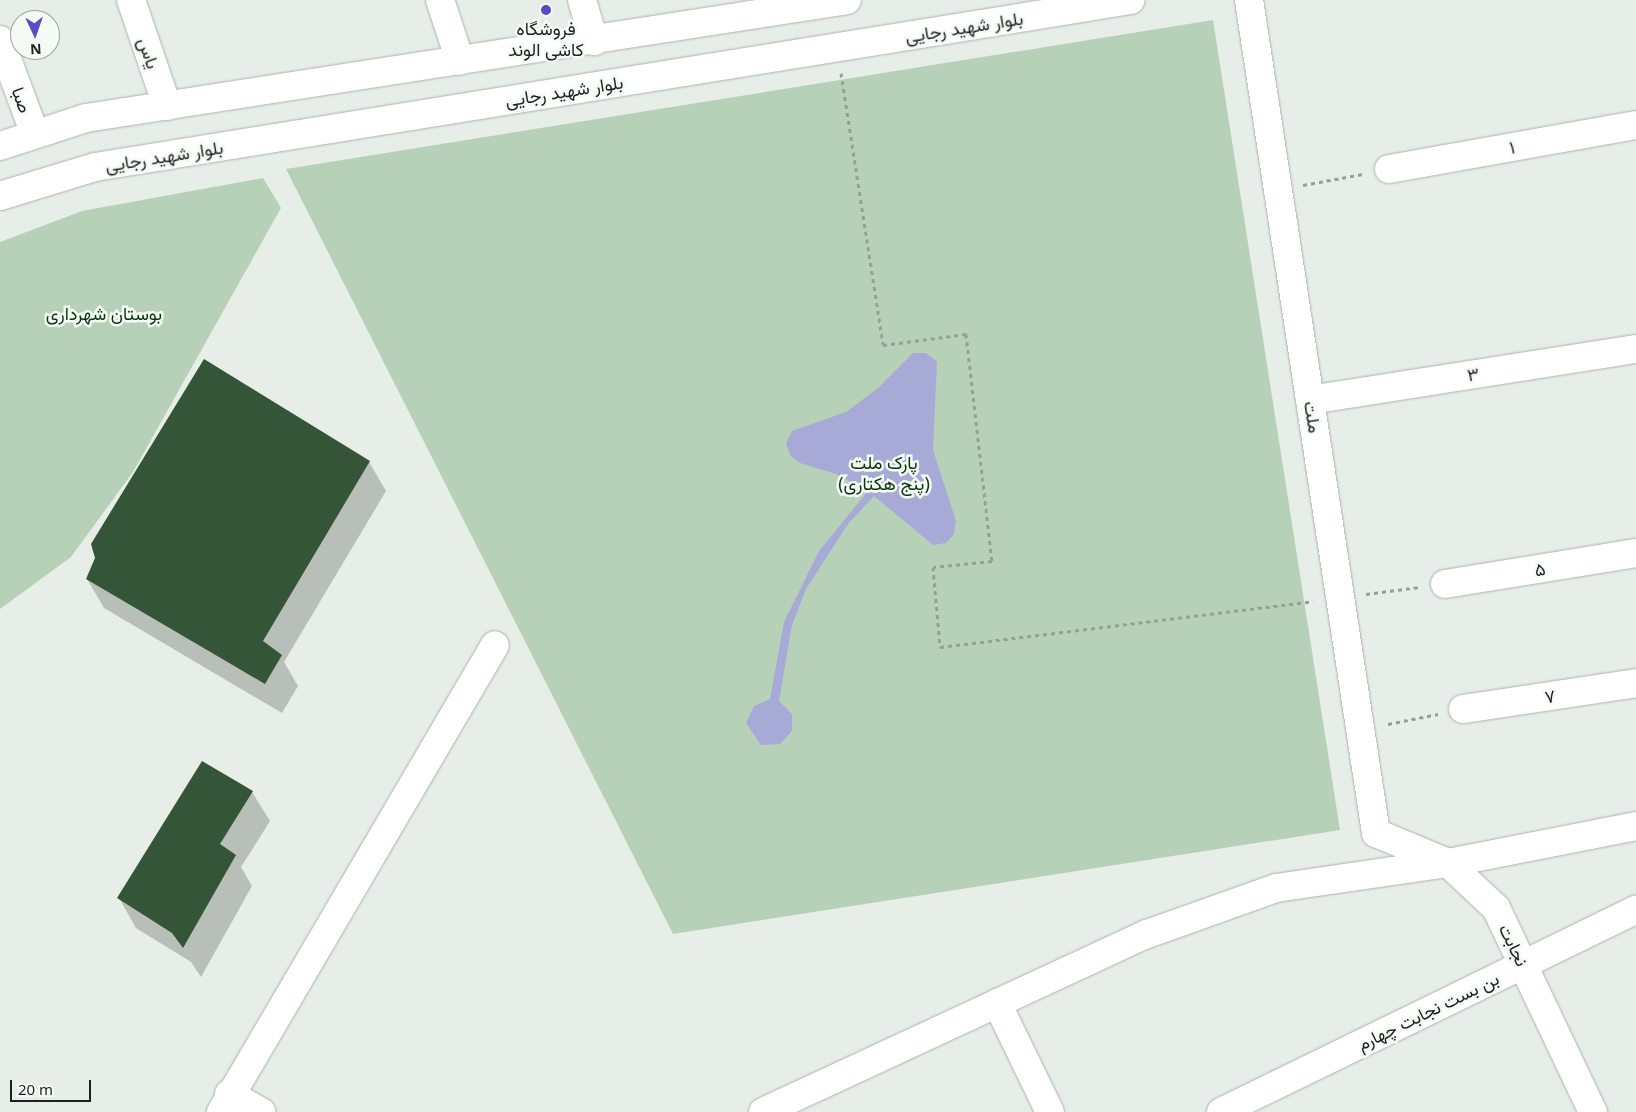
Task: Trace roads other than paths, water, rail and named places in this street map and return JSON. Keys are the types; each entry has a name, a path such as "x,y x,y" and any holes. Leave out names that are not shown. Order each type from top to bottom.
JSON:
{"street":[{"name":"یاس","path":"131,0 167,106"},
{"path":"440,0 460,61"},
{"path":"582,0 594,41"},
{"path":"0,146 34,132 167,106 594,41 728,9 847,0"},
{"name":"بلوار شهید رجایی","path":"0,196 95,167 1131,0"},
{"name":"ملت","path":"1249,0 1376,833"},
{"name":"صبا","path":"0,40 34,132"},
{"name":"۱","path":"1389,169 1636,125"},
{"name":"۳","path":"1310,400 1636,349"},
{"name":"۵","path":"1445,584 1636,553"},
{"path":"261,1112 225,1103 495,645"},
{"name":"۷","path":"1463,709 1636,683"},
{"path":"763,1112 1147,934 1276,888 1448,864 1636,826"},
{"name":"نجابت","path":"1376,833 1448,864 1496,908 1594,1112"},
{"name":"بن بست نجابت چهارم","path":"1221,1112 1636,910"},
{"path":"997,1003 1050,1112"}],"water":[{"path":"913,353 926,353 937,362 933,450 956,521 954,534 946,543 933,545 874,496 848,524 806,589 792,625 779,701 792,714 792,731 780,744 761,745 746,723 754,706 770,699 784,622 819,551 868,491 836,474 800,463 790,455 786,443 792,431 846,412 877,389"}],"place":[{"name":"فروشگاه کاشی الوند","path":"546,10"}],"park label":[{"name":"بوستان شهرداری","path":"104,313"},
{"name":"پارک ملت (پنج هکتاری)","path":"884,473"}]}
